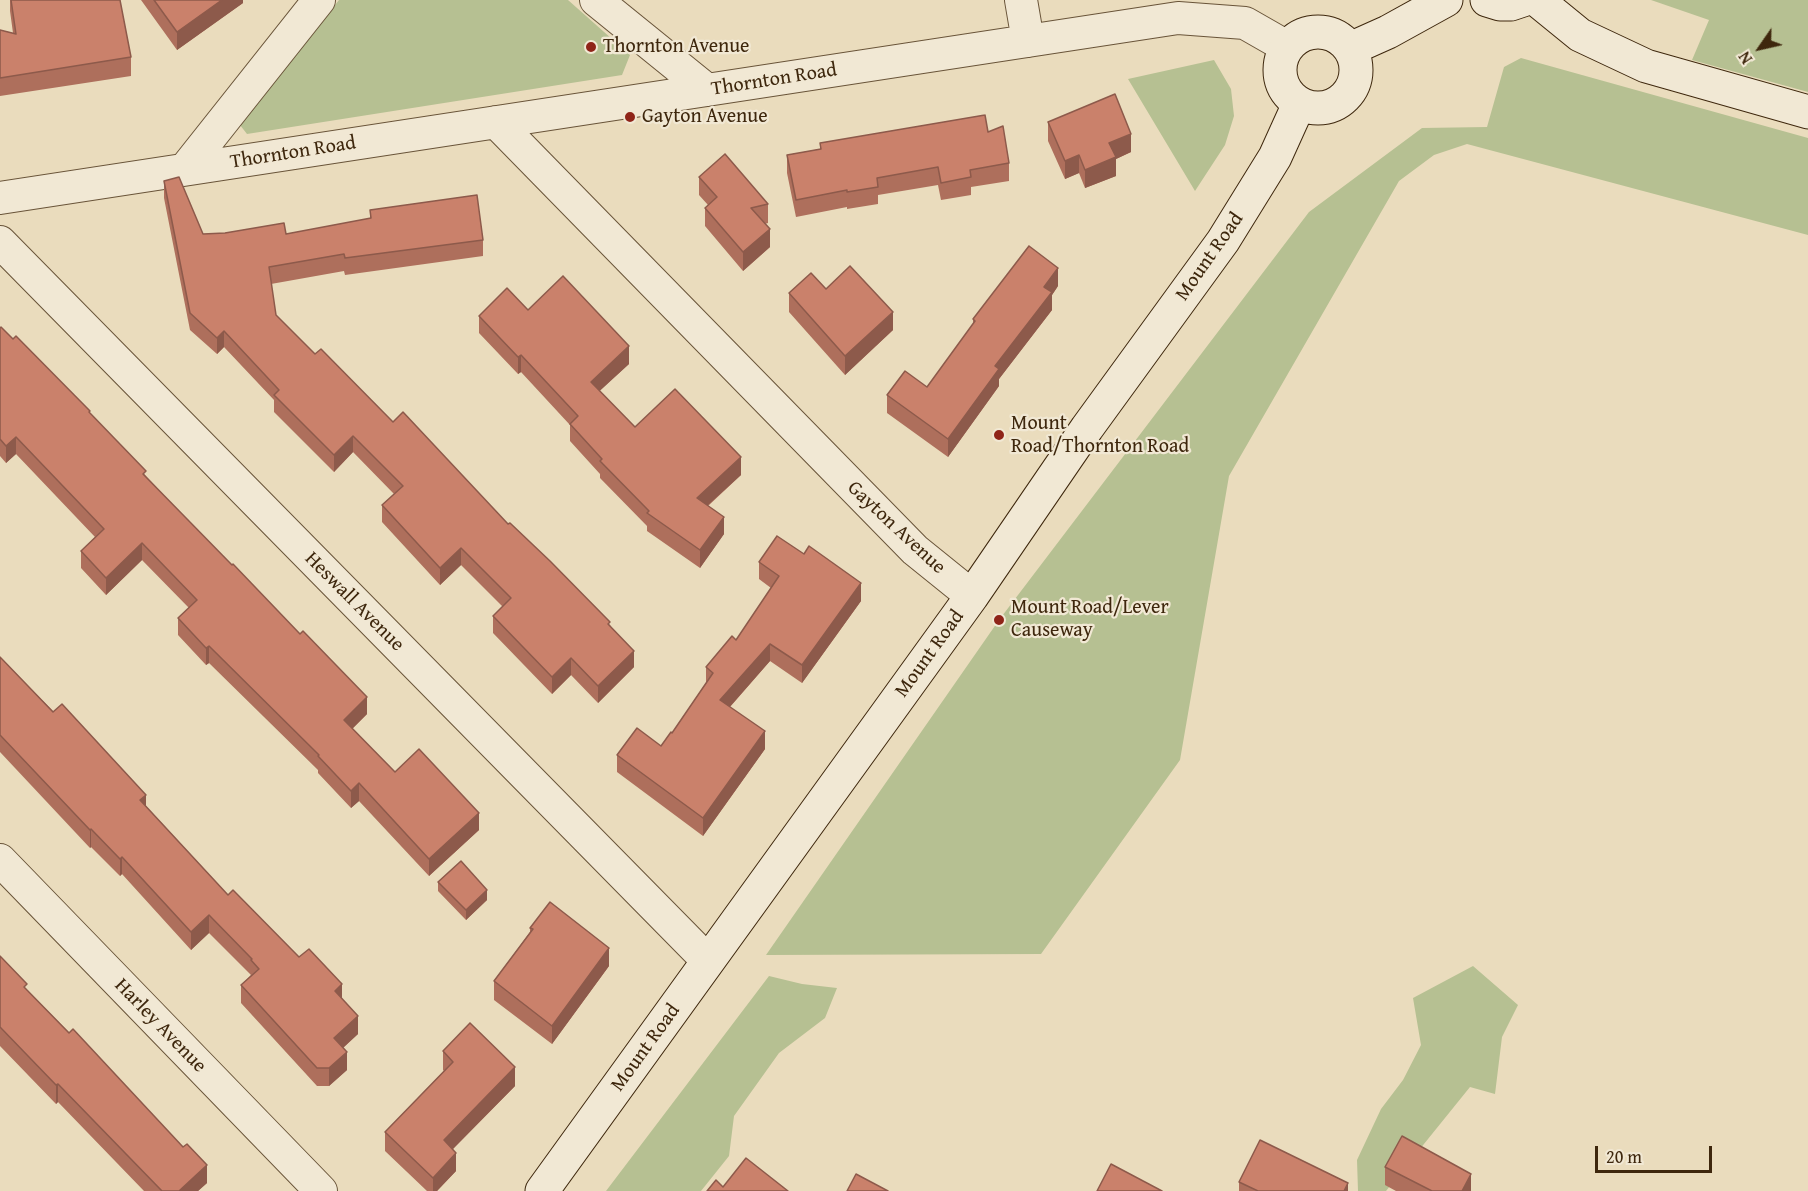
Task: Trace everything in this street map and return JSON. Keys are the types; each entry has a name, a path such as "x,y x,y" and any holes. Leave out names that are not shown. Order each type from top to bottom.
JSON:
{"main road":[{"path":"1350,49 1388,32 1446,0"},
{"path":"1487,0 1510,4 1522,0"},
{"path":"1537,0 1580,35 1646,66 1808,112"},
{"path":"1321,32 1336,37 1350,49 1355,61 1356,75 1353,87 1347,96 1326,108 1311,108 1299,104 1289,96 1282,84 1279,72 1281,59 1287,47 1307,33 1321,32"},
{"name":"Mount Road","path":"542,1191 972,596 1087,428 1223,241 1275,157 1299,104"}],"street":[{"name":"Thornton Road","path":"184,170 319,0"},
{"path":"596,0 707,90"},
{"path":"1021,0 1028,41"},
{"name":"Thornton Road","path":"0,198 1178,18 1245,23 1287,47"},
{"name":"Gayton Avenue","path":"496,122 915,550 972,596"},
{"name":"Heswall Avenue","path":"0,242 708,961"},
{"name":"Harley Avenue","path":"0,860 321,1191"}],"green space":[{"path":"339,0 568,0 630,55 622,75 247,134 240,125"},
{"path":"1651,0 1808,0 1808,92 1692,60 1709,20"},
{"path":"1521,58 1808,138 1808,235 1467,144 1434,155 1399,181 1229,476 1180,760 1041,954 766,955 999,620 1309,212 1422,128 1487,127 1504,67"},
{"path":"1214,60 1231,89 1234,116 1225,145 1195,191 1128,79"},
{"path":"1473,966 1518,1005 1502,1037 1495,1094 1470,1087 1386,1191 1358,1191 1357,1160 1381,1109 1403,1080 1421,1045 1413,998"},
{"path":"769,976 802,984 837,988 825,1018 779,1053 734,1116 729,1156 701,1191 606,1191"}],"building":[{"path":"11,0 120,0 131,57 0,78 0,30 16,34"},
{"path":"154,0 222,0 177,32"},
{"path":"1115,94 1131,134 1109,143 1116,157 1085,170 1079,155 1065,161 1048,122"},
{"path":"985,115 988,132 1003,126 1009,163 970,170 971,177 941,183 938,167 877,178 878,187 847,192 847,190 796,200 787,155 821,149 820,143"},
{"path":"725,154 768,204 751,208 770,229 743,252 705,208 717,197 699,177"},
{"path":"179,177 203,234 225,233 284,223 286,234 371,218 370,210 477,195 483,240 345,258 344,254 269,267 276,315 315,354 321,349 393,422 403,412 508,524 510,523 550,561 610,622 608,624 634,651 598,686 571,658 552,677 493,616 511,598 461,548 440,568 382,505 403,486 353,436 334,455 274,395 279,390 224,331 217,338 190,313 164,181"},
{"path":"1029,246 1058,268 1044,287 1052,292 995,366 999,369 948,439 887,395 905,371 927,387 975,321 973,319"},
{"path":"850,266 893,312 845,356 789,293 811,273 826,289"},
{"path":"563,276 629,346 591,382 635,427 675,389 741,457 697,498 724,517 700,550 647,513 649,511 600,461 602,459 570,424 578,416 521,355 518,357 479,316 507,288 528,310"},
{"path":"1,327 13,339 16,336 146,471 143,474 300,634 303,631 367,697 344,720 395,772 419,749 479,813 429,859 359,783 351,791 319,755 209,646 206,648 178,618 197,600 142,543 106,578 81,551 104,529 16,437 6,446 0,439"},
{"path":"777,536 804,554 809,546 861,583 802,665 770,644 720,700 765,731 703,818 617,755 637,728 661,746 672,733 713,673 706,667 732,636 736,640 779,576 759,562"},
{"path":"0,657 53,712 62,704 146,795 140,800 228,895 233,890 299,957 309,949 342,984 335,991 358,1016 334,1038 347,1052 329,1068 317,1068 241,985 259,969 209,915 191,932 122,857 120,859 90,830 0,735"},
{"path":"461,861 487,890 466,910 438,882"},
{"path":"550,902 609,948 552,1026 494,981"},
{"path":"0,956 27,984 24,987 69,1033 73,1029 183,1147 187,1144 207,1165 179,1191 162,1191 0,1027"},
{"path":"470,1023 515,1067 444,1140 456,1153 433,1178 385,1132 453,1062 443,1051"},
{"path":"1402,1136 1471,1174 1462,1191 1432,1191 1385,1167"},
{"path":"1260,1140 1348,1183 1344,1191 1258,1191 1239,1182"},
{"path":"746,1158 788,1191 707,1191 716,1180 723,1187"},
{"path":"1111,1164 1162,1191 1097,1191"},
{"path":"856,1174 888,1191 847,1191"}],"place":[{"name":"Thornton Avenue","path":"591,47"},
{"name":"Gayton Avenue","path":"630,117"},
{"name":"Mount Road/Thornton Road","path":"999,435"},
{"name":"Mount Road/Lever Causeway","path":"999,620"}]}
